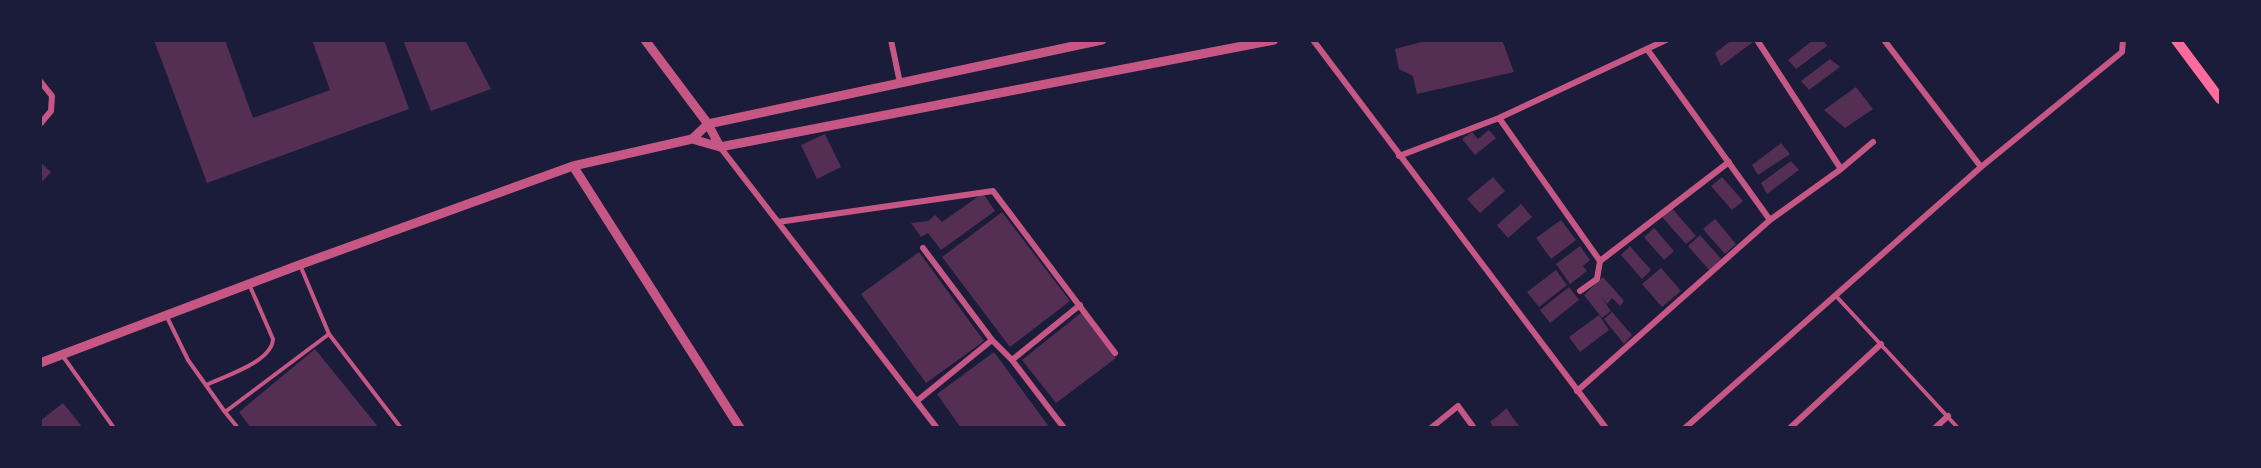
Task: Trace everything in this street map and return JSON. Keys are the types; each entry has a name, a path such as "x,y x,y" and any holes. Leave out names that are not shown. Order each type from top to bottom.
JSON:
{"main road":[{"path":"2176,40 2220,99"}],"street":[{"path":"645,40 708,124 720,147 937,428"},
{"path":"891,40 900,82"},
{"path":"692,139 708,124 1102,40"},
{"path":"40,363 299,265 573,166 692,139 720,147 1274,40"},
{"path":"1313,40 1606,428"},
{"path":"1399,156 1499,118 1666,40"},
{"path":"1757,40 1841,169"},
{"path":"1884,40 1981,167"},
{"path":"1685,428 1981,167 2122,52 2123,40"},
{"path":"1647,49 1770,220"},
{"path":"40,81 52,96 51,111 40,124"},
{"path":"1499,118 1600,261"},
{"path":"1577,391 1770,220 1841,169 1874,142"},
{"path":"1580,291 1597,279 1600,261 1729,162"},
{"path":"573,166 740,428"},
{"path":"778,222 993,191 1114,353"},
{"path":"923,248 992,340 1012,360 1064,428"},
{"path":"1012,360 1080,305"},
{"path":"917,401 992,340"},
{"path":"1790,428 1881,344"},
{"path":"1431,428 1458,406 1473,428"},
{"path":"1935,428 1948,416"}],"lane":[{"path":"299,265 329,334 401,428"},
{"path":"206,385 264,358 273,347 273,339 249,284"},
{"path":"1836,296 1958,428"},
{"path":"166,315 188,360 238,428"},
{"path":"225,412 329,334"},
{"path":"62,354 114,428"}],"building":[{"path":"154,40 225,40 253,118 330,90 312,40 384,40 409,109 207,183"},
{"path":"403,40 465,40 491,89 431,111"},
{"path":"1429,40 1502,40 1514,72 1417,94 1413,76 1399,69 1395,49"},
{"path":"1732,40 1752,40 1753,42 1721,66 1715,53"},
{"path":"1813,40 1823,40 1827,46 1796,69 1788,60"},
{"path":"1830,59 1840,67 1809,90 1801,81"},
{"path":"1856,87 1873,109 1845,128 1824,110"},
{"path":"1489,130 1496,138 1475,155 1462,139 1472,132 1478,139"},
{"path":"825,134 841,167 817,179 801,145"},
{"path":"1781,143 1790,154 1758,175 1752,165"},
{"path":"1791,161 1799,170 1767,194 1761,183"},
{"path":"40,162 51,172 40,184"},
{"path":"1493,177 1505,191 1480,213 1467,199"},
{"path":"1722,177 1743,201 1732,210 1711,186"},
{"path":"983,193 995,211 941,250 928,233 921,237 911,223 928,221 935,215 942,222"},
{"path":"1521,204 1532,217 1508,238 1497,225"},
{"path":"1672,208 1696,236 1686,244 1662,217"},
{"path":"1002,212 1070,301 1010,347 942,257"},
{"path":"1715,219 1736,244 1725,254 1703,229"},
{"path":"1561,220 1576,240 1551,259 1536,238"},
{"path":"1654,228 1674,251 1664,260 1644,237"},
{"path":"1700,235 1721,259 1709,270 1688,246"},
{"path":"1580,246 1590,260 1583,266 1587,271 1570,284 1556,264"},
{"path":"1630,246 1651,270 1642,279 1621,255"},
{"path":"919,252 984,341 926,383 861,294"},
{"path":"1661,268 1681,291 1662,307 1642,284"},
{"path":"1556,270 1567,285 1539,307 1527,292"},
{"path":"1603,277 1624,301 1620,306 1612,298 1607,304 1599,294 1611,311 1602,318 1584,295"},
{"path":"1569,287 1579,300 1550,323 1540,310"},
{"path":"1082,312 1116,358 1056,403 1022,360"},
{"path":"1612,312 1632,335 1624,344 1604,319"},
{"path":"1599,315 1609,330 1580,352 1569,337"},
{"path":"315,349 379,428 251,428 239,412"},
{"path":"994,352 1050,428 961,428 937,394"},
{"path":"63,403 83,428 40,428 40,421"},
{"path":"1507,408 1521,428 1494,428 1490,422"}]}
